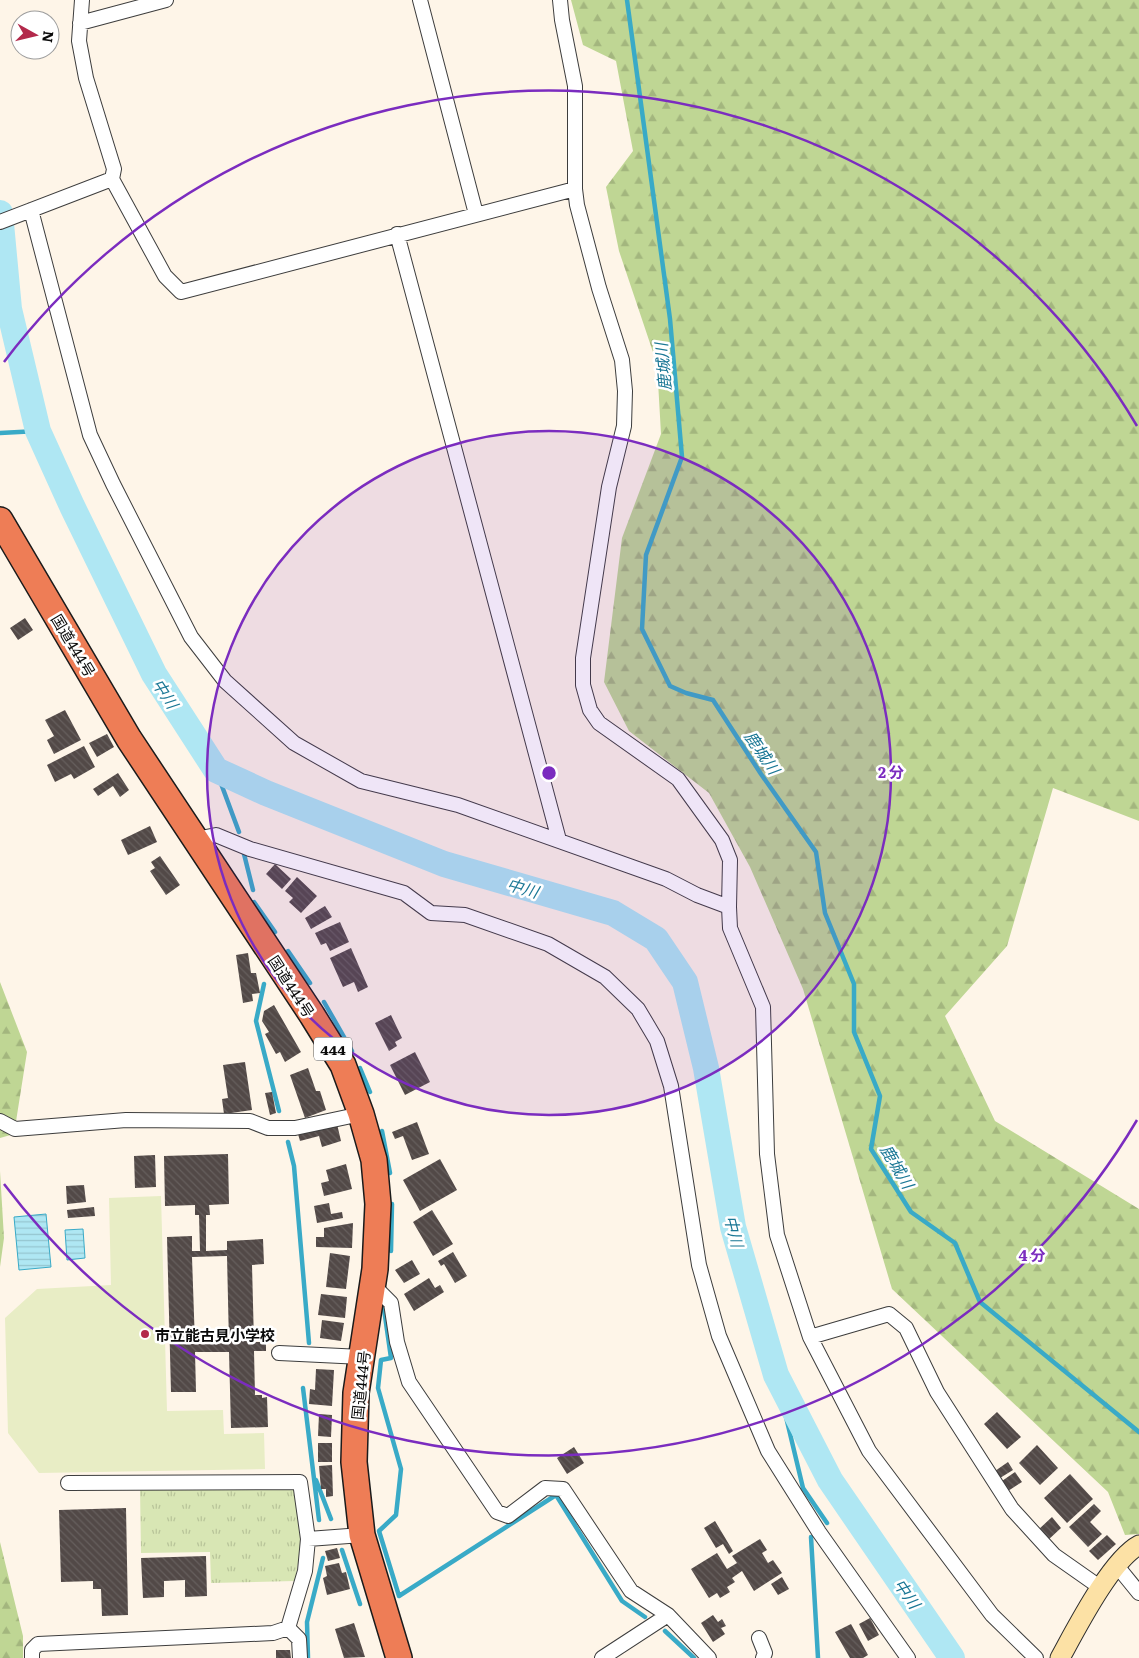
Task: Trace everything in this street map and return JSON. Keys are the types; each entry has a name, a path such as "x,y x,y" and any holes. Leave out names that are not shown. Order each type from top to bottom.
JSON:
{"highway":[{"name":"国道444号","path":"0,520 129,739 338,1057 361,1114 374,1160 378,1204 375,1269 356,1394 354,1462 362,1535 399,1658"}],"street":[{"path":"82,0 78,40 86,78 114,169 112,179 165,276 181,292 574,189"},
{"path":"80,23 166,0"},
{"path":"420,0 476,214"},
{"path":"560,0 575,86 574,189 599,288 622,360 626,391 624,426 609,487 582,658 583,685 590,710 599,723 678,779 722,840 730,860 730,928 762,1007 767,1154 777,1235 810,1337 869,1451 992,1615 1036,1658"},
{"path":"0,222 112,179"},
{"path":"31,210 90,435 191,637 225,681 294,742 361,781 458,805 666,879 697,895 729,907"},
{"path":"397,234 559,840"},
{"path":"196,839 216,835 250,849 404,893 431,913 465,915 548,944 605,977 638,1009 657,1041 671,1086 699,1265 719,1336 768,1451 819,1532 908,1658"},
{"path":"0,1121 15,1129 126,1120 250,1121 268,1128 295,1128 361,1114"},
{"path":"373,1286 391,1303 397,1342 409,1382 497,1512 508,1516 545,1488 563,1489 631,1590 668,1615 709,1658"},
{"path":"810,1337 889,1314 906,1328 937,1392 1012,1509 1054,1555 1100,1588"},
{"path":"279,1353 362,1357"},
{"path":"68,1484 300,1482 308,1539 305,1571 288,1628"},
{"path":"308,1539 362,1535"},
{"path":"1060,1658 1100,1588 1132,1549 1139,1545"},
{"path":"1117,1566 1139,1593"},
{"path":"602,1658 668,1615"},
{"path":"32,1658 32,1650 38,1644 273,1633 288,1628"},
{"path":"288,1628 298,1639 300,1658"},
{"path":"759,1638 765,1653 763,1658"}],"green space":[{"path":"571,0 1139,0 1139,821 1053,788 1007,946 945,1016 995,1121 1139,1209 1139,1534 1125,1535 1108,1492 892,1289 803,989 750,867 709,793 629,731 604,682 622,538 661,434 657,364 619,251 606,187 633,151 616,61 583,45"},
{"path":"0,982 27,1052 14,1134 0,1138"},
{"path":"0,1171 4,1238 0,1267"},
{"path":"161,1196 167,1411 223,1410 224,1434 264,1433 265,1469 39,1473 8,1433 5,1318 37,1289 111,1285 109,1198"},
{"path":"140,1487 295,1487 301,1546 295,1581 211,1583 210,1552 141,1553"},
{"path":"0,1542 23,1636 23,1658 0,1658"}],"water":[{"path":"46,1214 51,1267 19,1270 14,1217"},
{"path":"83,1229 85,1258 67,1260 65,1230"}],"building":[{"path":"25,618 33,630 18,640 10,628"},
{"path":"65,710 81,740 54,754 47,740 54,736 45,720"},
{"path":"107,734 114,747 97,757 89,743"},
{"path":"84,746 95,767 74,779 71,774 55,782 47,765"},
{"path":"118,773 129,790 120,797 113,786 98,796 93,789"},
{"path":"150,826 157,842 128,855 121,840"},
{"path":"160,856 180,885 166,895 150,871 155,868 151,862"},
{"path":"275,864 291,879 282,889 266,874"},
{"path":"297,877 317,896 301,913 289,902 293,898 285,891"},
{"path":"325,906 332,917 311,929 305,918"},
{"path":"340,922 349,942 330,951 326,943 321,945 315,933"},
{"path":"351,948 368,987 358,992 354,982 343,987 330,958"},
{"path":"248,953 251,973 256,973 260,993 252,994 253,1001 243,1003 236,955"},
{"path":"274,1005 301,1052 285,1062 280,1052 276,1054 265,1034 269,1032 262,1021 264,1011"},
{"path":"391,1015 402,1038 395,1042 397,1046 389,1051 375,1023"},
{"path":"415,1052 430,1082 405,1095 390,1065"},
{"path":"245,1062 252,1110 224,1114 222,1099 228,1098 223,1065"},
{"path":"308,1068 316,1091 320,1091 326,1110 305,1118 290,1075"},
{"path":"272,1092 276,1113 270,1115 265,1093"},
{"path":"417,1122 429,1154 412,1160 403,1136 395,1139 392,1132"},
{"path":"337,1124 341,1141 322,1147 319,1136 300,1141 298,1134"},
{"path":"228,1154 229,1204 209,1205 210,1215 206,1215 206,1251 227,1250 227,1241 263,1239 264,1264 252,1265 254,1342 266,1342 266,1351 254,1351 255,1395 262,1395 262,1398 267,1397 268,1427 231,1428 229,1352 195,1352 196,1392 171,1392 167,1237 192,1236 192,1251 200,1251 199,1215 195,1215 195,1205 165,1206 164,1156","holes":["227,1256 229,1343 195,1344 192,1257"]},
{"path":"155,1155 156,1187 135,1188 134,1156"},
{"path":"440,1159 457,1190 420,1211 403,1180"},
{"path":"346,1164 352,1189 324,1196 321,1183 329,1181 326,1170"},
{"path":"84,1185 86,1202 67,1204 66,1186"},
{"path":"329,1203 331,1214 342,1212 343,1218 317,1223 314,1206"},
{"path":"94,1207 95,1216 68,1218 67,1210"},
{"path":"432,1210 453,1244 433,1256 413,1222"},
{"path":"353,1223 352,1248 316,1247 316,1237 324,1237 324,1228"},
{"path":"453,1252 467,1276 455,1283 444,1264 441,1266 438,1261"},
{"path":"330,1253 350,1256 346,1289 326,1287"},
{"path":"412,1260 420,1274 404,1283 395,1270"},
{"path":"429,1278 435,1288 440,1285 444,1292 414,1311 404,1294"},
{"path":"321,1294 347,1297 345,1318 318,1315"},
{"path":"322,1320 344,1323 341,1341 320,1338"},
{"path":"316,1369 334,1370 332,1406 309,1404 310,1389 315,1390"},
{"path":"997,1412 1021,1437 1007,1449 984,1424"},
{"path":"319,1414 332,1415 331,1437 318,1436"},
{"path":"318,1443 332,1443 332,1462 318,1462"},
{"path":"1037,1445 1058,1468 1040,1485 1019,1463"},
{"path":"574,1447 584,1463 567,1474 557,1458"},
{"path":"1008,1462 1013,1470 1000,1478 995,1471"},
{"path":"332,1465 333,1496 326,1497 326,1489 321,1489 319,1466"},
{"path":"1015,1472 1022,1482 1008,1491 1002,1481"},
{"path":"1070,1474 1093,1499 1067,1523 1044,1498"},
{"path":"1094,1504 1101,1511 1090,1522 1102,1534 1088,1547 1069,1527"},
{"path":"126,1508 128,1615 102,1616 101,1589 93,1589 93,1581 61,1582 59,1510"},
{"path":"1052,1517 1061,1528 1047,1541 1038,1530"},
{"path":"715,1521 733,1551 729,1554 723,1544 716,1548 704,1528"},
{"path":"1107,1535 1116,1544 1098,1560 1089,1551"},
{"path":"760,1539 767,1550 762,1553 768,1563 773,1560 782,1573 754,1591 742,1571 732,1578 735,1582 727,1587 730,1592 720,1598 717,1593 709,1598 691,1569 717,1553 727,1569 737,1563 732,1556"},
{"path":"337,1548 340,1558 328,1561 325,1551"},
{"path":"206,1556 207,1596 185,1597 185,1580 164,1581 164,1597 143,1598 141,1558"},
{"path":"339,1563 342,1573 346,1572 350,1589 327,1595 323,1578 327,1576 325,1566"},
{"path":"782,1577 789,1589 778,1595 771,1584"},
{"path":"713,1615 718,1622 722,1619 726,1626 721,1628 725,1634 713,1642 701,1623"},
{"path":"870,1618 879,1635 868,1641 859,1624"},
{"path":"354,1623 365,1657 344,1658 335,1629"},
{"path":"851,1624 868,1655 863,1658 850,1658 835,1632"},
{"path":"276,1650 290,1650 291,1658 276,1658"}],"waterway":[{"name":"鹿城川","path":"627,0 670,319 682,457 646,555 642,629 670,686 686,693 713,700 761,774 816,852 825,913 854,984 854,1032 880,1096 871,1149 911,1212 955,1243 980,1302 1139,1432"},
{"name":"中川","path":"0,213 9,309 38,431 72,506 154,674 216,770 266,793 444,864 613,913 656,939 685,982 706,1068 733,1227 776,1375 830,1480 952,1658"},
{"path":"0,433 38,431"},
{"path":"216,770 239,832"},
{"path":"244,854 253,890"},
{"path":"254,902 275,932"},
{"path":"288,951 310,983"},
{"path":"264,984 256,1021 279,1111"},
{"path":"324,1002 352,1051"},
{"path":"360,1068 370,1092"},
{"path":"382,1131 390,1173"},
{"path":"288,1142 294,1166 309,1343"},
{"path":"391,1251 392,1204"},
{"path":"384,1309 391,1358 381,1360 378,1388 401,1469 396,1515 379,1531 399,1596 556,1495 622,1601 645,1617"},
{"path":"776,1375 803,1488 827,1523"},
{"path":"303,1388 319,1520"},
{"path":"316,1480 331,1519"},
{"path":"811,1537 818,1658"},
{"path":"342,1550 360,1604"},
{"path":"308,1658 307,1622 323,1558"},
{"path":"665,1631 694,1658"}],"place":[{"name":"市立能古見小学校","path":"145,1334"}]}
